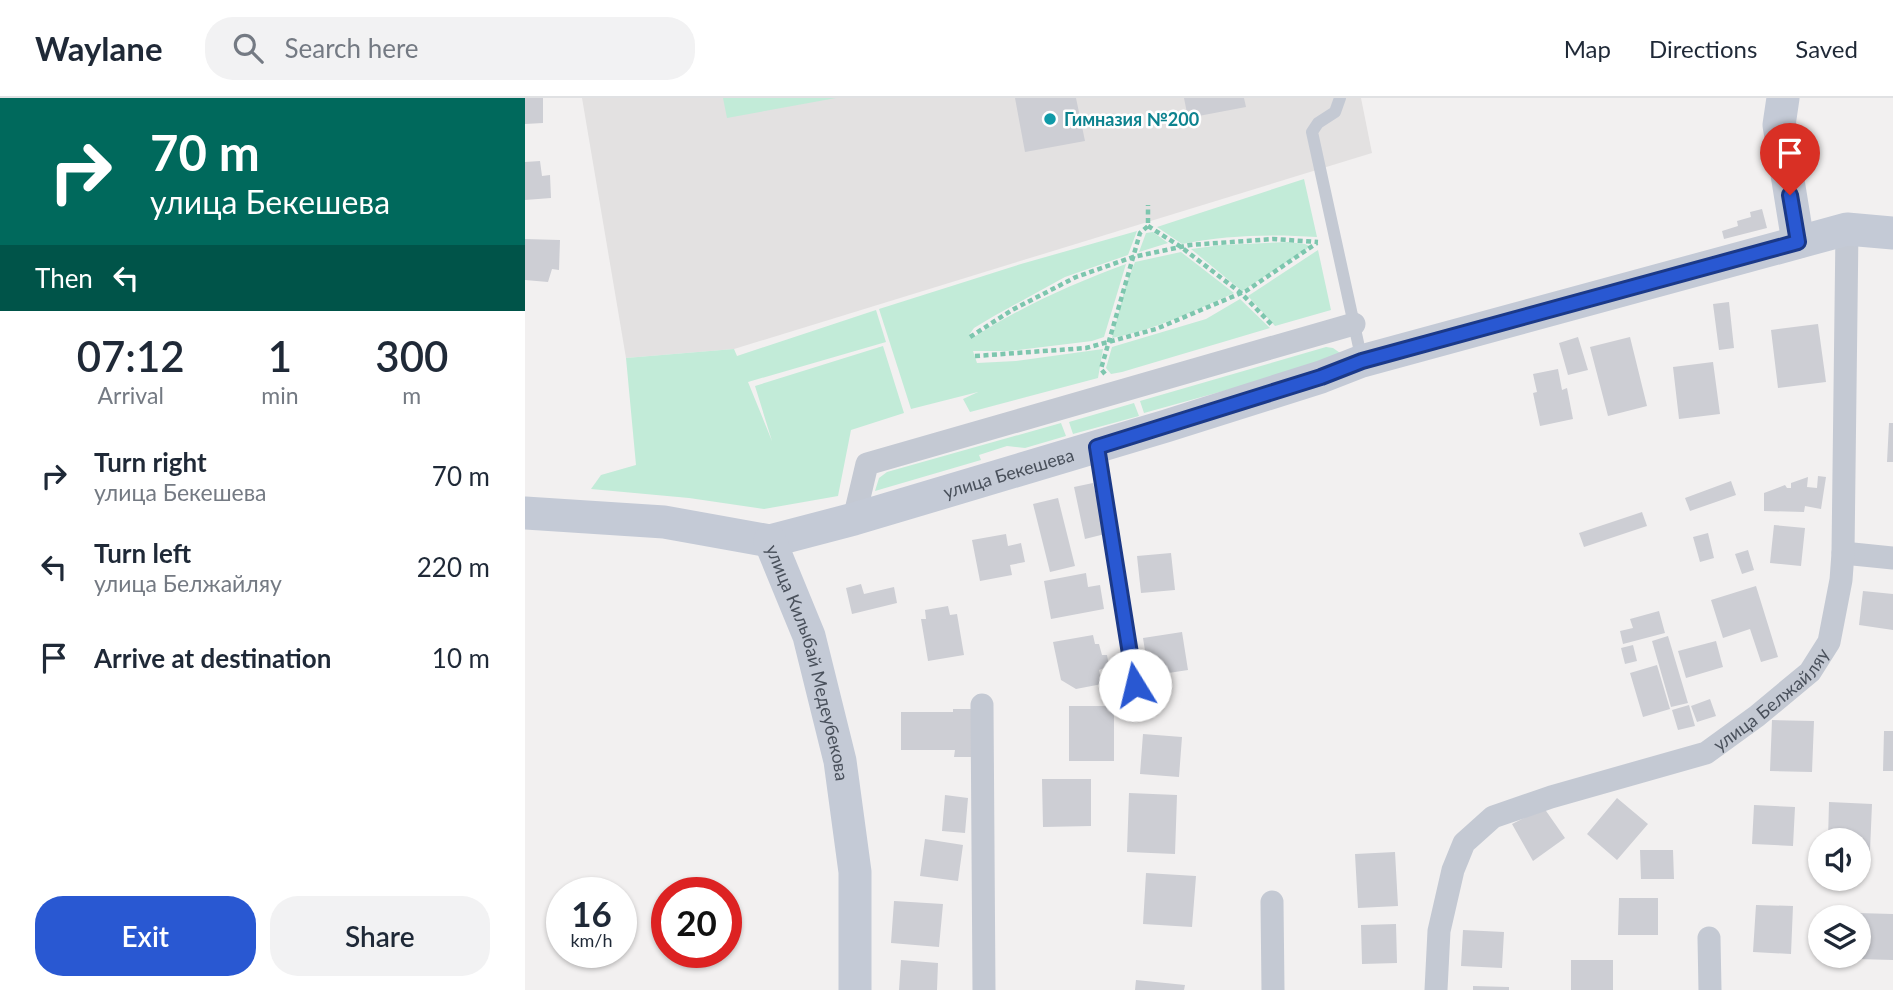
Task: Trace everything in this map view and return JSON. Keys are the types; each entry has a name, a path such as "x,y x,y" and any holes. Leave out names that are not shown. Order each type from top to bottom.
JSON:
{"main road":[{"path":"1777,107 1798,242"},
{"name":"улица Бекешева","path":"770,541 1097,447 1308,381 1362,361 1847,229 1893,233"},
{"name":"улица Килыбай Медеубекова","path":"525,513 664,522 770,541 809,636 840,761 855,872 855,990"}],"street":[{"name":"улица Белжайляу","path":"1436,990 1439,932 1453,870 1464,843 1493,817 1551,797 1706,753 1758,716 1810,672 1829,642 1841,580 1843,553 1847,229"},
{"path":"854,519 867,464 1354,324"},
{"path":"1843,553 1893,558"},
{"path":"982,705 984,990"},
{"path":"1272,902 1273,990"},
{"path":"1709,937 1710,990"}],"lane":[{"path":"1340,98 1335,112 1318,123 1312,132 1362,361"},
{"path":"1097,447 1135,685"}],"path":[{"path":"1148,205 1149,226"},
{"path":"1149,226 1241,293 1275,328"},
{"path":"1105,375 1101,369 1140,233 1149,226"},
{"path":"970,337 1012,310 1076,277 1133,257 1190,245 1273,239 1318,242 1241,293 1156,329 1086,348 975,356"}],"shaded area":[{"path":"582,98 1361,98 1372,153 734,349 626,358"}],"green space":[{"path":"723,98 836,98 727,118"},
{"path":"1304,179 1317,237 1249,236 1182,244 1157,227"},
{"path":"1137,231 1128,255 1065,277 974,328 969,335 971,339 1047,297 1126,264 1104,337 1092,341 1009,351 973,351 977,363 1016,361 1103,349 1098,378 970,412 963,399 978,392 911,409 879,309"},
{"path":"1153,232 1168,243 1139,252 1146,233"},
{"path":"1288,242 1309,246 1242,291 1191,249 1222,245"},
{"path":"1318,250 1331,310 1275,326 1248,296"},
{"path":"1181,252 1234,293 1159,325 1112,338 1126,284 1135,262"},
{"path":"1240,299 1270,328 1122,372 1111,374 1106,368 1112,347 1206,319"},
{"path":"876,310 886,342 748,382 772,441 755,386 883,346 904,413 851,430 838,496 764,509 689,498 591,489 601,475 636,465 626,358 734,349 737,356"},
{"path":"1326,347 1343,355 1306,368 1144,413 1140,401"},
{"path":"1134,403 1139,416 1073,434 1069,422"},
{"path":"1061,423 1066,436 1025,448 1007,446 979,455 981,460 875,491 879,478 887,472"}],"building":[{"path":"525,98 543,98 543,123 525,124"},
{"name":"Гимназия №200","path":"1015,98 1076,98 1085,141 1025,152"},
{"name":"Гимназия №200","path":"1184,98 1244,98 1246,107 1188,118"},
{"path":"540,161 542,176 550,175 551,198 525,200 525,162"},
{"path":"1762,209 1767,228 1724,239 1722,231 1738,226 1737,221 1751,217 1750,212"},
{"path":"525,239 560,240 559,270 552,269 548,282 525,280"},
{"path":"1729,302 1734,348 1719,350 1713,304"},
{"path":"1818,324 1826,382 1778,388 1771,330"},
{"path":"1578,337 1588,370 1568,375 1559,343"},
{"path":"1630,337 1647,406 1608,416 1590,347"},
{"path":"1713,362 1720,414 1679,419 1673,367"},
{"path":"1558,369 1562,390 1567,388 1573,419 1540,426 1533,393 1537,392 1533,374"},
{"path":"1889,423 1893,423 1893,462 1887,462"},
{"path":"1818,476 1826,477 1821,509 1805,506 1804,512 1764,511 1764,493 1785,485 1791,488 1791,483 1808,477 1807,487 1817,488"},
{"path":"1731,481 1736,495 1690,511 1685,498"},
{"path":"1093,483 1105,534 1085,539 1074,487"},
{"path":"1058,498 1075,566 1050,572 1033,504"},
{"path":"1642,512 1647,526 1584,547 1579,533"},
{"path":"1774,525 1805,528 1801,566 1770,563"},
{"path":"1708,533 1714,558 1700,562 1693,537"},
{"path":"1006,534 1008,546 1021,543 1025,562 1010,565 1012,575 980,581 972,540"},
{"path":"1748,550 1754,570 1742,574 1735,554"},
{"path":"1171,553 1175,590 1141,593 1137,556"},
{"path":"1086,573 1088,587 1100,585 1104,609 1051,619 1044,581"},
{"path":"861,584 864,594 894,587 897,603 852,614 846,588"},
{"path":"1756,586 1778,657 1761,662 1750,629 1723,638 1711,600"},
{"path":"1863,591 1893,594 1893,630 1859,625"},
{"path":"948,606 950,615 957,614 964,655 928,661 921,619 926,619 925,610"},
{"path":"1659,611 1665,633 1623,644 1620,631 1633,628 1630,619"},
{"path":"1182,632 1188,670 1149,676 1143,638"},
{"path":"1093,635 1102,655 1107,655 1109,666 1099,670 1102,684 1076,689 1061,680 1053,642"},
{"path":"1668,636 1688,703 1671,707 1652,641"},
{"path":"1716,641 1723,667 1686,678 1678,651"},
{"path":"1633,645 1637,661 1625,664 1621,648"},
{"path":"1657,665 1670,709 1643,717 1630,673"},
{"path":"1710,699 1716,716 1697,722 1691,706"},
{"path":"1689,705 1695,726 1678,730 1672,710"},
{"path":"1069,706 1114,706 1114,761 1069,761"},
{"path":"953,709 974,709 974,757 954,757 955,750 901,750 901,712 953,712"},
{"path":"1772,720 1814,721 1812,772 1770,771"},
{"path":"1884,731 1893,731 1893,771 1883,771"},
{"path":"1143,734 1182,737 1179,777 1140,774"},
{"path":"1042,779 1091,779 1091,826 1043,827"},
{"path":"1129,793 1177,795 1175,854 1127,852"},
{"path":"945,795 968,798 965,833 942,831"},
{"path":"1617,798 1648,824 1617,860 1587,834"},
{"path":"1829,802 1872,804 1871,828 1828,828"},
{"path":"1754,805 1795,807 1793,846 1752,844"},
{"path":"1544,808 1565,838 1533,861 1512,824"},
{"path":"925,839 963,845 958,881 920,876"},
{"path":"1640,850 1673,850 1674,879 1641,879"},
{"path":"1395,852 1398,906 1358,908 1355,854"},
{"path":"1146,873 1196,876 1192,927 1143,924"},
{"path":"1619,898 1658,898 1658,935 1618,935"},
{"path":"894,901 943,904 939,947 891,943"},
{"path":"1756,905 1793,906 1791,954 1753,952"},
{"path":"1871,913 1893,914 1893,960 1871,959"},
{"path":"1396,924 1397,963 1362,964 1361,925"},
{"path":"1463,930 1504,932 1502,968 1461,966"},
{"path":"901,960 938,963 937,990 899,990"},
{"path":"1571,960 1613,960 1613,990 1571,990"},
{"path":"1136,980 1185,985 1184,990 1135,990"},
{"path":"1473,986 1509,987 1509,990 1473,990"}],"place":[{"name":"Гимназия №200","path":"1050,119"}],"route":[{"path":"1135,685 1097,447 1321,377 1362,361 1798,242 1790,195"}]}
